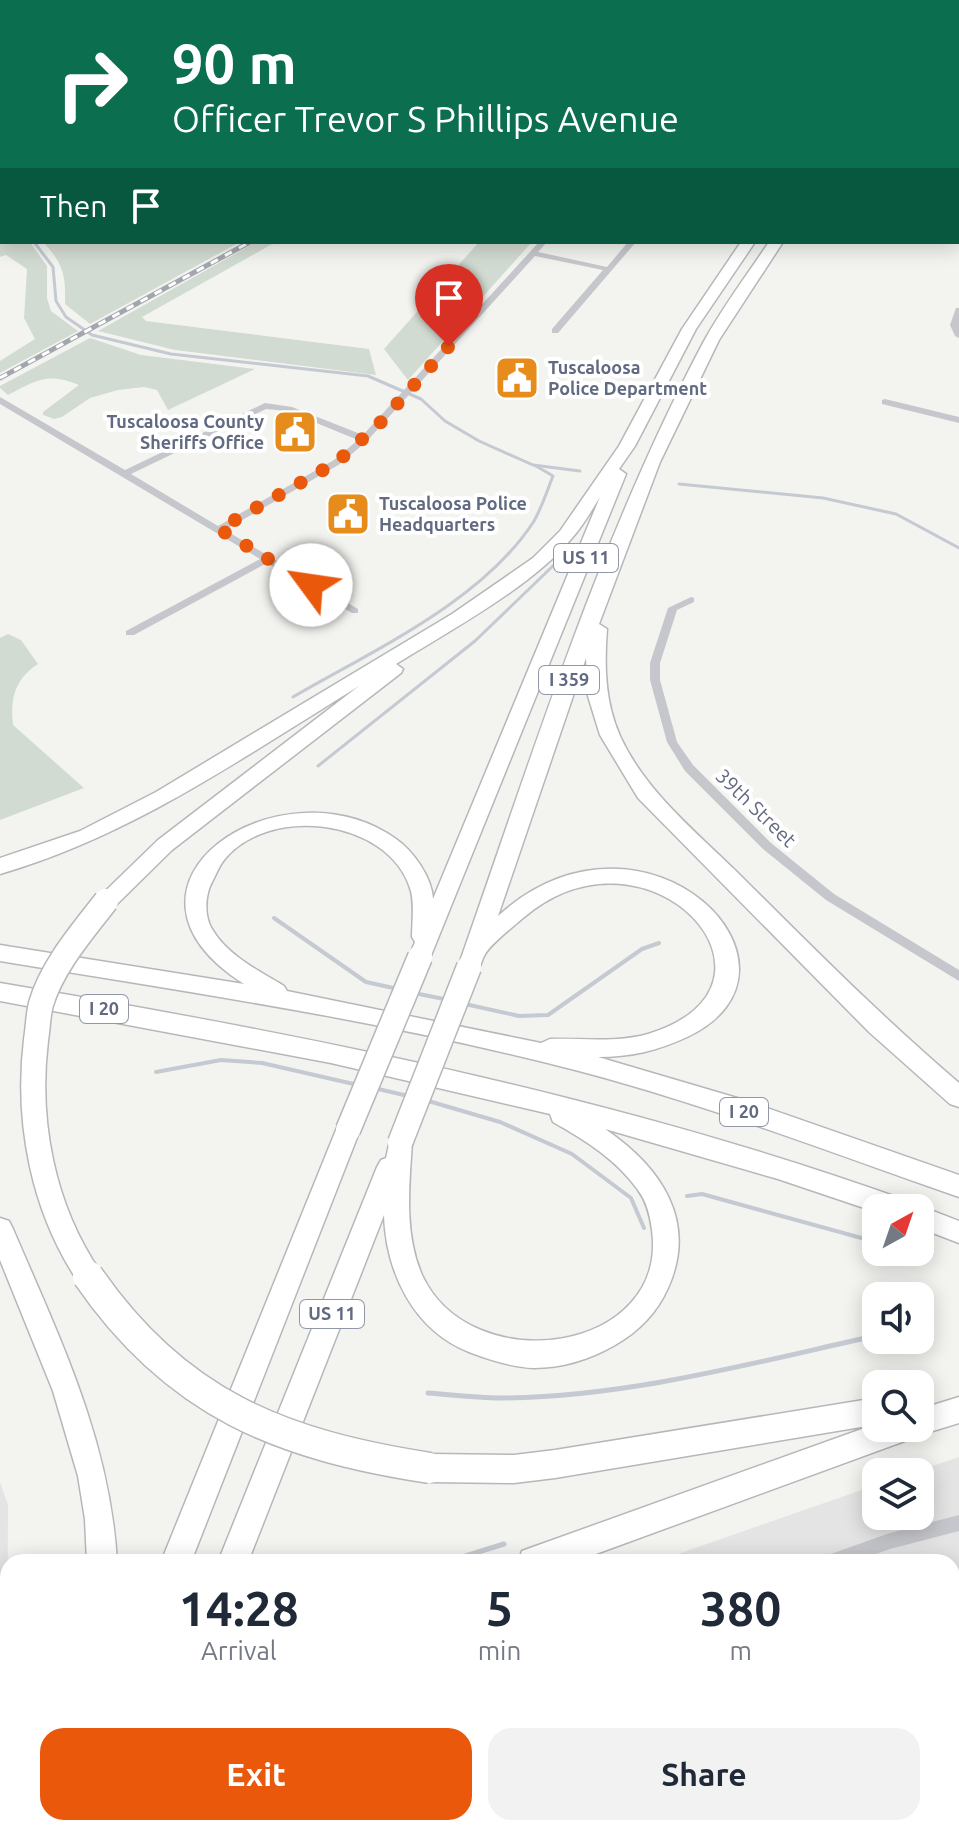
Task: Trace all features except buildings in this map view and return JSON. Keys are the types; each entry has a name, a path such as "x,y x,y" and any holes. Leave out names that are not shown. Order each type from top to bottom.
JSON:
{"highway":[{"path":"747,244 689,329 627,446 566,535 539,562 458,618 165,845 106,901 71,948 51,982 34,1023 23,1079 24,1152 33,1194 57,1247 74,1275 116,1326 167,1373 270,1429 308,1443 347,1455 430,1468 473,1470 541,1465 862,1413"},
{"name":"I 359","path":"400,1143 472,959 603,588 652,462 728,312 775,244"},
{"name":"US 11","path":"179,1554 348,1130 602,518 627,446"},
{"path":"603,588 593,659 594,685 600,711 625,765 670,818 866,1015 959,1097"},
{"path":"0,866 87,836 151,804 458,618"},
{"path":"287,999 221,954 204,935 196,913 200,879 213,859 233,842 272,824 303,818 345,821 371,830 392,844 409,862 422,893 425,924 420,957"},
{"path":"472,959 509,917 546,891 573,880 602,875 649,880 677,892 701,908 719,929 725,940 729,964 723,989 715,1004 687,1028 653,1042 631,1046 527,1048"},
{"name":"I 20","path":"0,953 287,999 527,1048 699,1098 870,1153 959,1186"},
{"name":"I 20","path":"0,992 208,1027 534,1098 754,1160 862,1197"},
{"path":"400,1143 396,1222 407,1270 423,1301 449,1327 502,1351 542,1355 584,1347 608,1337 628,1322 645,1305 658,1285 667,1251 663,1214 653,1193 626,1159 581,1125 534,1098"},
{"name":"US 11","path":"236,1554 400,1143"},
{"path":"934,1222 959,1232"},
{"path":"0,1229 81,1436 95,1491 101,1554"},
{"path":"934,1408 959,1408"},
{"path":"934,1417 959,1408"},
{"path":"555,1554 863,1442"}],"street":[{"path":"219,529 337,462 364,439 541,244"},
{"path":"555,331 630,244"},
{"path":"532,253 607,269"},
{"path":"959,310 954,325 959,336"},
{"path":"0,400 355,611"},
{"path":"885,402 959,420"},
{"path":"126,473 265,406 289,409 364,439"},
{"path":"130,633 268,558"},
{"name":"39th Street","path":"691,600 673,608 655,663 655,680 672,742 689,768 739,820 808,880 959,976"},
{"path":"853,1554 959,1523"}],"shaded area":[{"path":"0,244 31,244 47,266 47,298 51,311 78,331 0,373 0,361 35,339 24,318 27,269 6,255 0,257"},
{"path":"45,244 236,244 90,324 65,304 62,270"},
{"path":"252,244 272,244 142,317 146,321 369,349 376,375 175,350 98,331"},
{"path":"477,244 530,244 408,380 384,349"},
{"path":"90,338 141,355 255,369 168,410 157,390 144,387 90,398 54,419 43,415 43,412 79,385 50,378 8,395 0,388"},
{"path":"8,634 21,640 38,664 24,676 16,690 12,706 13,725 84,788 0,820 0,638"},
{"path":"959,1457 959,1554 678,1554 862,1490 862,1530 934,1530 934,1466"},
{"path":"0,1482 8,1505 8,1554 0,1554"}],"waterway":[{"path":"36,244 53,267 56,301 66,317 92,335 171,354 368,376 421,399 445,421 479,441 533,465 580,471"},
{"path":"293,697 424,622 486,576 512,550 540,510 553,476 536,466"},
{"path":"679,484 823,498 896,514 959,548"},
{"path":"318,766 475,641 556,563"},
{"path":"274,918 366,982 398,989"},
{"path":"465,1004 519,1016 548,1015 642,949 659,943"},
{"path":"414,993 449,1000"},
{"path":"156,1072 221,1060 262,1063 358,1085"},
{"path":"374,1088 408,1096"},
{"path":"425,1100 500,1122 572,1154 631,1198 644,1228"},
{"path":"687,1196 702,1194 862,1238"},
{"path":"428,1393 501,1398 594,1392 733,1368 862,1339"},
{"path":"472,1554 504,1544"}],"railway":[{"path":"0,378 246,244"}],"place":[{"name":"Tuscaloosa Police Department","path":"517,378"},
{"name":"Tuscaloosa County Sheriffs Office","path":"295,432"},
{"name":"Tuscaloosa Police Headquarters","path":"348,514"}],"route":[{"path":"311,585 219,529 337,462 381,422 449,346"}]}
